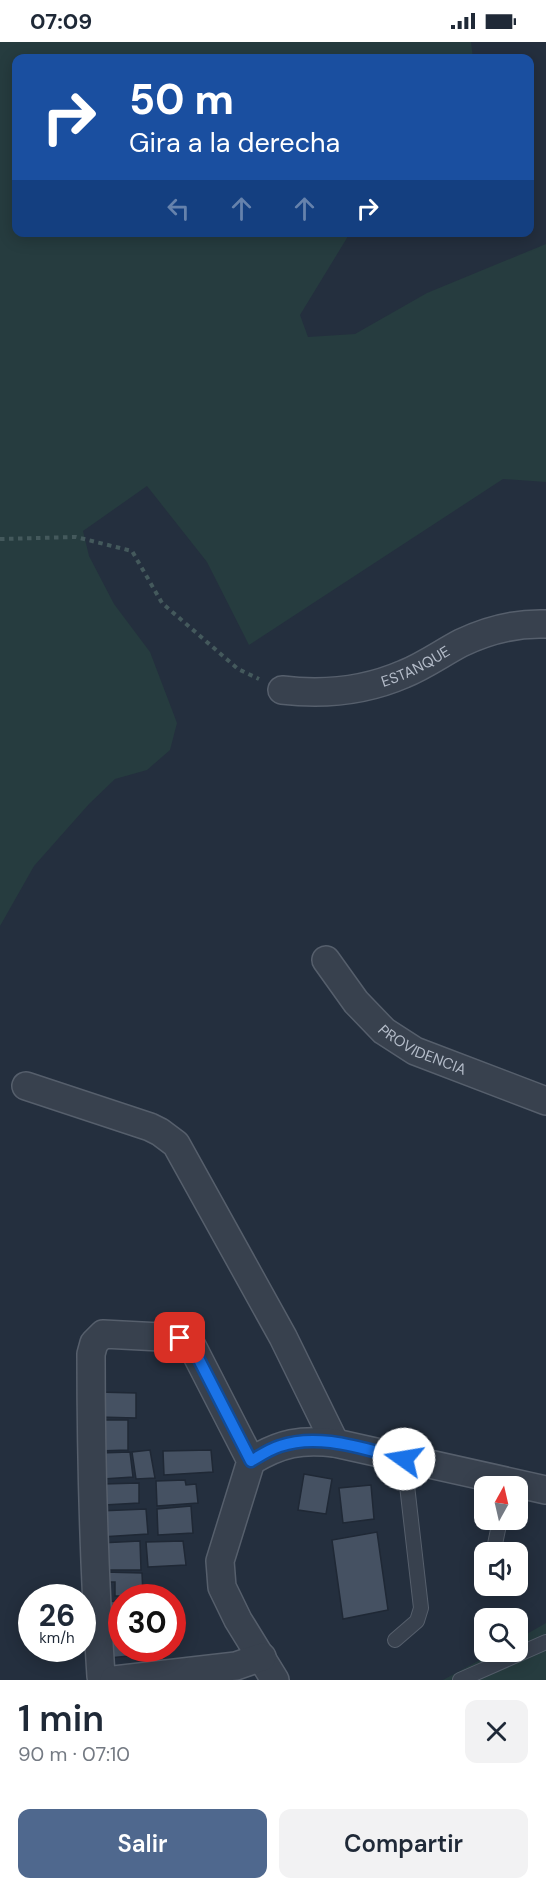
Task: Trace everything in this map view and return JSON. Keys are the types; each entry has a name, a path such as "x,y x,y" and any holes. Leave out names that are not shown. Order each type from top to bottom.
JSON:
{"street":[{"name":"ESTANQUE","path":"282,690 325,692 366,687 404,674 461,643 481,635 526,623 546,624"},
{"name":"PROVIDENCIA","path":"326,960 356,1002 384,1031 415,1051 546,1101"},
{"path":"26,1086 150,1128 160,1132 176,1144 284,1336 335,1443"},
{"path":"104,1680 101,1676 98,1635 91,1475 91,1354 94,1344 103,1335 180,1338 191,1344 251,1461 220,1562 222,1587 238,1620 268,1669"},
{"path":"251,1461 281,1445 299,1441 317,1441 335,1443 474,1476"},
{"path":"528,1487 546,1490"},
{"path":"114,1680 236,1666 268,1669"}],"lane":[{"path":"395,1640 417,1622 421,1608 404,1459"},
{"path":"460,1680 546,1642"}],"path":[{"path":"0,539 76,537 132,551 162,603 238,669 282,690"}],"green space":[{"path":"0,42 471,42 472,54 12,54 12,237 348,237 300,315 308,337 355,334 427,293 546,244 546,482 503,479 249,645 207,562 147,486 83,531 89,556 114,604 150,652 177,723 170,750 147,770 115,779 89,804 34,866 0,926"},
{"path":"546,1623 546,1680 443,1680 476,1662 528,1662 528,1633"}],"building":[{"path":"97,1392 136,1393 136,1418 98,1417"},
{"path":"97,1420 128,1420 128,1450 98,1451"},
{"path":"150,1450 155,1478 136,1479 132,1452"},
{"path":"211,1450 213,1472 164,1475 163,1451"},
{"path":"130,1452 133,1477 103,1479 99,1453"},
{"path":"304,1474 332,1479 326,1514 298,1510"},
{"path":"185,1480 186,1485 196,1484 198,1503 157,1506 156,1481"},
{"path":"139,1483 139,1503 104,1505 103,1484"},
{"path":"371,1485 374,1519 343,1523 339,1488"},
{"path":"191,1506 193,1533 158,1535 157,1509"},
{"path":"146,1509 148,1534 101,1537 99,1511"},
{"path":"377,1532 388,1610 343,1619 332,1540"},
{"path":"140,1541 141,1570 102,1570 100,1543"},
{"path":"183,1541 186,1565 148,1567 146,1542"},
{"path":"104,1572 142,1573 142,1584 104,1582"},
{"path":"99,1602 108,1602 108,1628 106,1628"}],"route":[{"path":"180,1338 191,1344 251,1461 281,1445 299,1441 335,1443 404,1459"}]}
